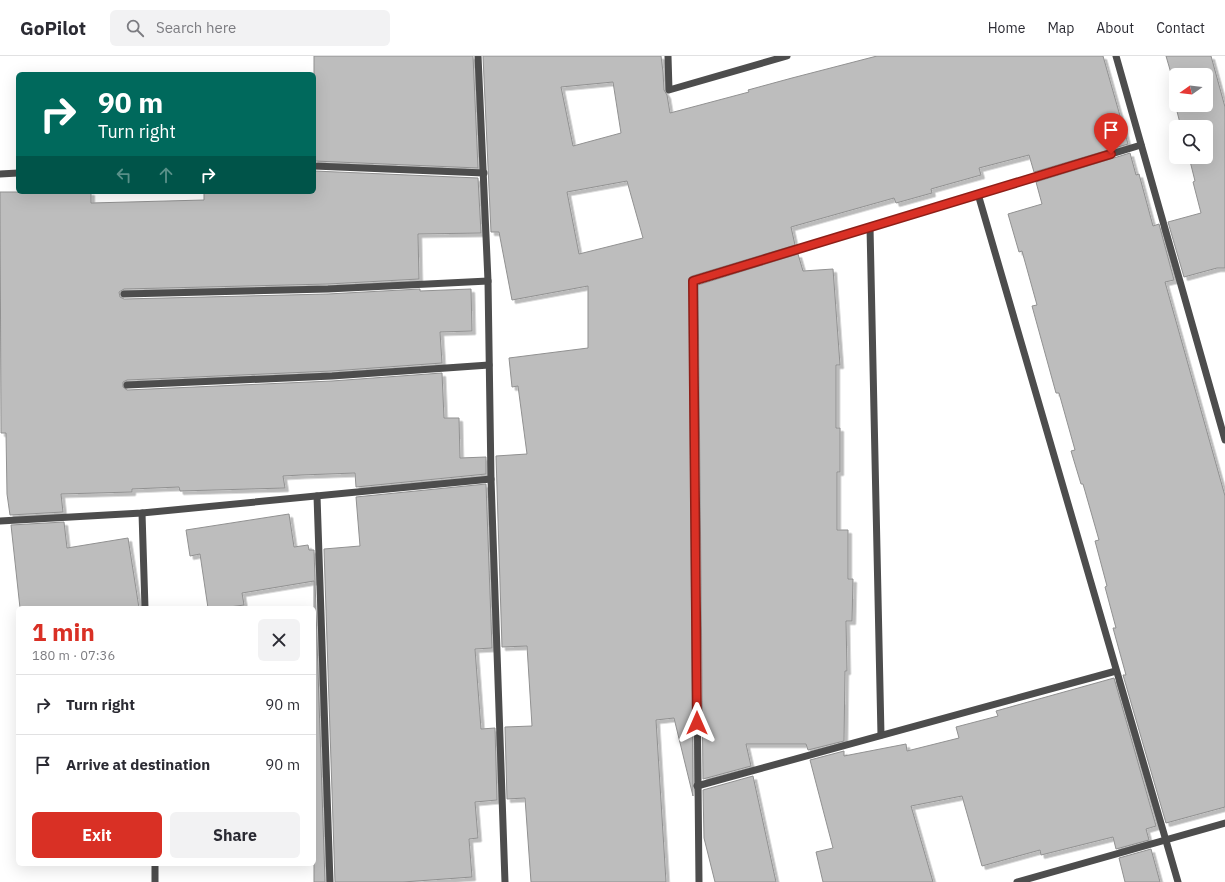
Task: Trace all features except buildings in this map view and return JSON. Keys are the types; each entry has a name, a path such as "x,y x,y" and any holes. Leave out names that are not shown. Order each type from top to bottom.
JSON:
{"street":[{"path":"478,56 488,281 491,479 505,882"},
{"path":"668,56 669,90 787,56"},
{"path":"1116,56 1225,440"},
{"path":"699,882 693,281 1141,145"},
{"path":"316,166 484,173"},
{"path":"0,174 16,173"},
{"path":"978,194 1178,882"},
{"path":"870,227 881,735"},
{"path":"124,294 328,288 488,281"},
{"path":"127,385 332,376 489,365"},
{"path":"0,521 142,513 491,479"},
{"path":"317,496 330,882"},
{"path":"142,513 145,606"},
{"path":"697,786 1116,671"},
{"path":"1017,882 1225,823"},
{"path":"155,866 155,882"}],"route":[{"path":"697,723 693,281 1111,154"}]}
